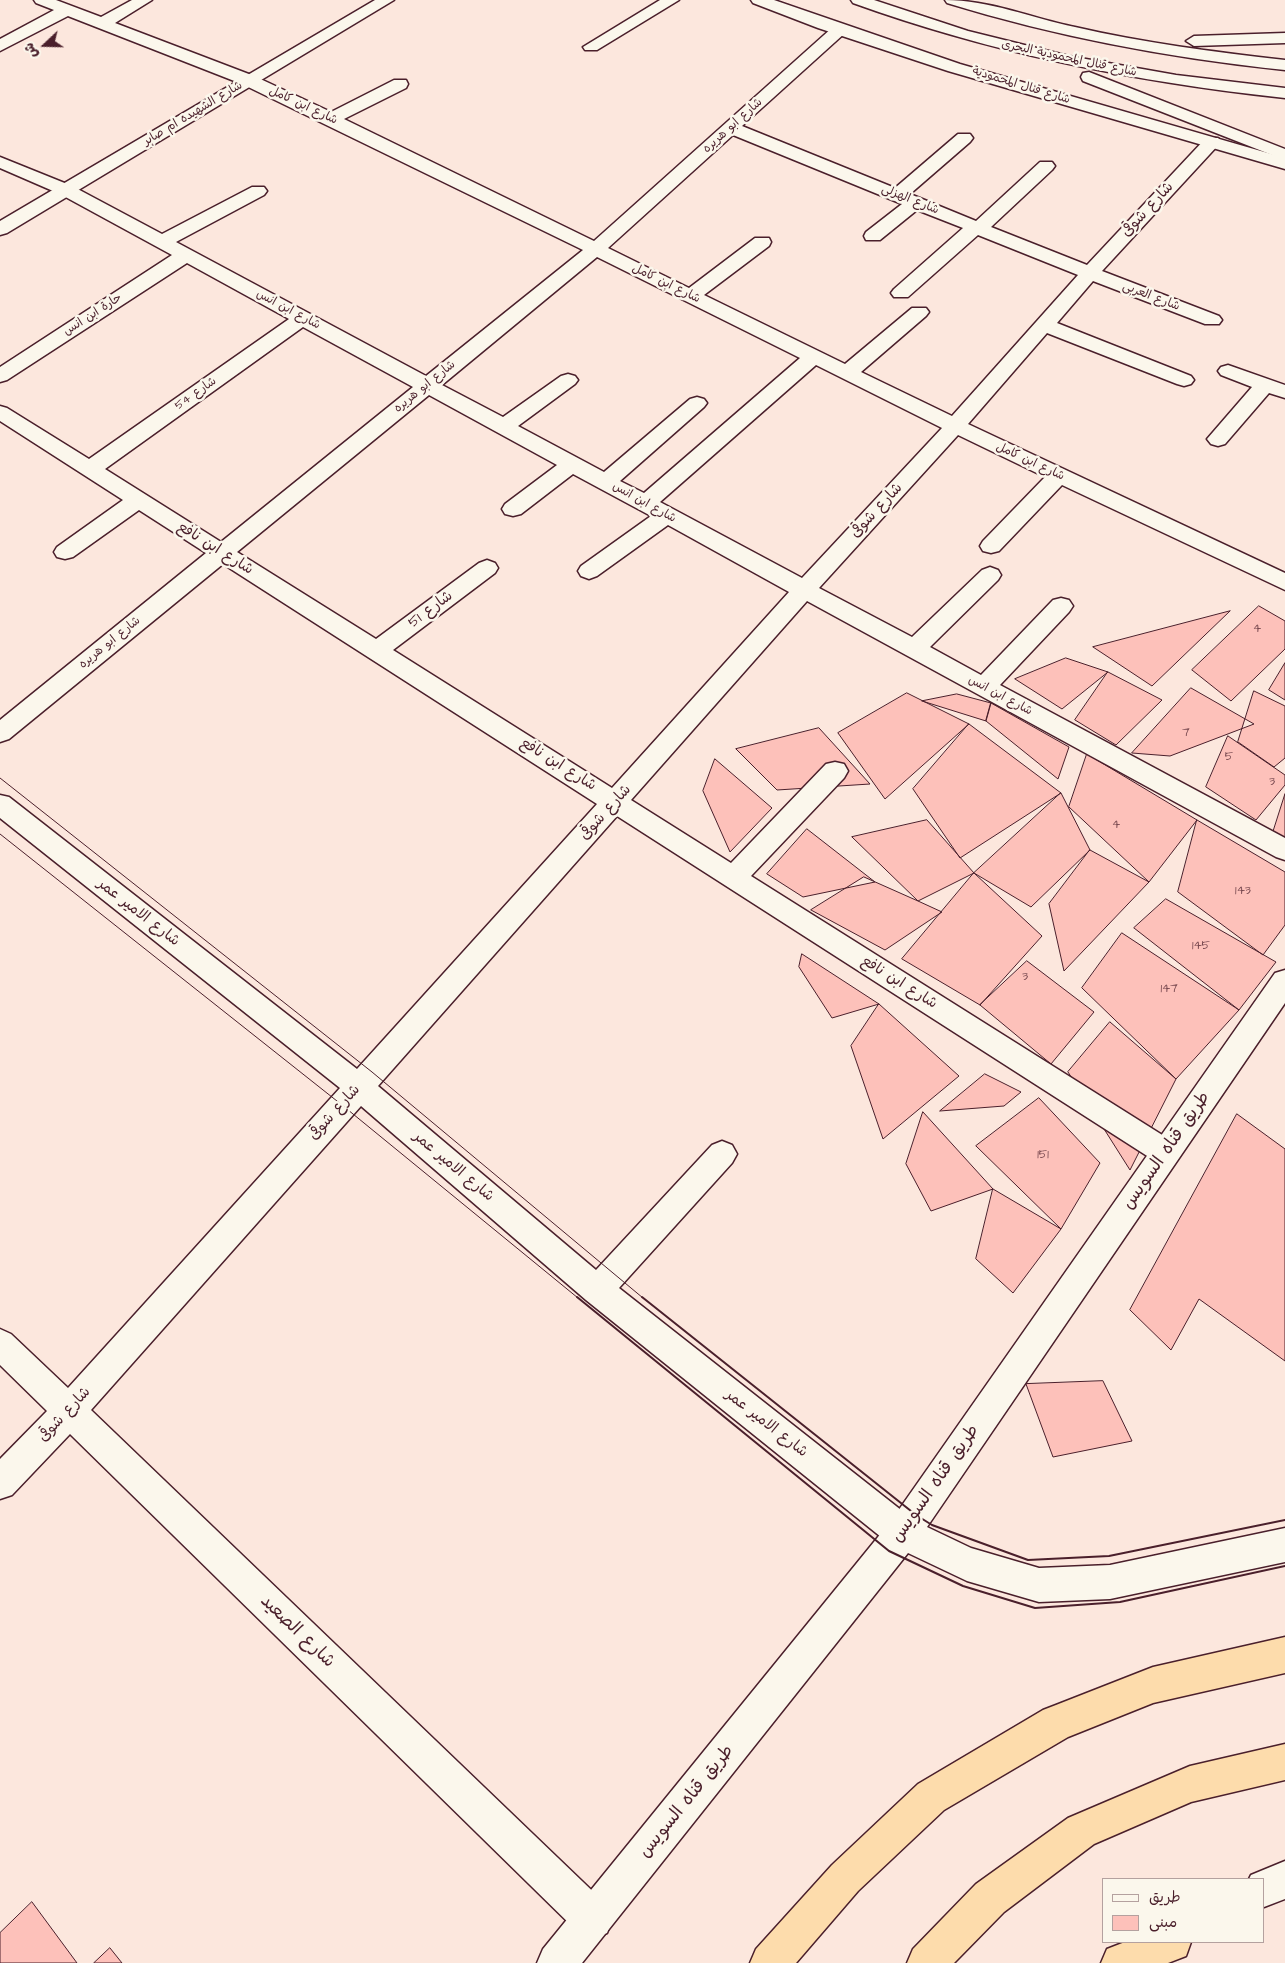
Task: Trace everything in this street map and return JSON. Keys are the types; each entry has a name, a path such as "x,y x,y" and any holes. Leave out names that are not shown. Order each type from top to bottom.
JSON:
{"highway":[{"path":"770,1963 845,1878 931,1797 1056,1724 1153,1685 1285,1655"},
{"path":"927,1963 990,1898 1081,1831 1190,1784 1285,1762"},
{"path":"1121,1963 1170,1943"}],"street":[{"name":"شارع ابن كامل","path":"42,0 248,80 955,426 1285,582"},
{"path":"102,23 144,0"},
{"name":"شارع الشهيده ام صابر","path":"0,229 248,80 386,0"},
{"path":"591,47 671,0"},
{"name":"شارع قنال المحمودية","path":"759,0 839,30 1016,85 1285,164"},
{"name":"شارع قنال المحمودية البحرى","path":"859,0 948,30 1025,51 1158,76 1285,93"},
{"name":"شارع قنال المحمودية البحرى","path":"953,0 1020,19 1126,44 1285,65"},
{"path":"0,46 67,10"},
{"name":"شارع ابو هريره","path":"0,733 595,250 839,30"},
{"path":"1126,44 1285,38"},
{"path":"1025,51 1285,155"},
{"path":"331,119 400,84"},
{"name":"شارع الهزلى","path":"730,128 979,227 1089,274"},
{"path":"898,195 964,138"},
{"name":"شارع شوقى","path":"0,1483 69,1411 804,590 955,426 1089,274 1212,142"},
{"name":"شارع ابن انس","path":"0,162 66,190 1285,850"},
{"path":"901,293 979,227 1046,166"},
{"path":"162,242 258,191"},
{"path":"873,236 916,202"},
{"path":"690,296 762,242"},
{"name":"حارة ابن انس","path":"0,376 186,255"},
{"name":"شارع العربى","path":"1089,274 1212,320"},
{"path":"847,373 919,312"},
{"name":"شارع 54","path":"90,469 303,318"},
{"path":"1044,325 1184,380"},
{"path":"645,504 814,357"},
{"path":"1228,372 1285,392"},
{"path":"503,427 568,380"},
{"path":"1218,439 1265,385"},
{"path":"606,482 697,403"},
{"name":"شارع ابن نافع","path":"0,412 1165,1152"},
{"path":"513,509 572,464"},
{"path":"991,546 1059,476"},
{"path":"65,552 138,500"},
{"path":"589,572 666,516"},
{"name":"شارع 51","path":"376,651 486,568"},
{"path":"914,649 990,575"},
{"path":"984,687 1061,606"},
{"path":"733,878 836,770"},
{"name":"شارع الامير عمر","path":"0,804 359,1087 597,1290 903,1533 967,1564 1039,1585 1110,1582 1285,1545"},
{"name":"طريق قناه السويس","path":"556,1963 903,1533 1285,981"},
{"path":"597,1290 722,1154"},
{"name":"شارع الصعيد","path":"0,1344 593,1919"},
{"path":"1265,1888 1285,1880"},
{"path":"1164,1963 1176,1943"}],"building":[{"path":"1259,606 1285,621 1285,649 1231,701 1192,670"},
{"path":"1230,611 1152,686 1093,647"},
{"path":"1066,658 1108,672 1062,709 1015,679"},
{"path":"1285,663 1285,700 1269,690"},
{"path":"1108,672 1162,700 1116,745 1075,720"},
{"path":"1191,688 1254,724 1170,756 1132,753"},
{"path":"1254,691 1285,706 1285,758 1274,767 1238,742"},
{"path":"907,693 969,724 885,799 838,733"},
{"path":"957,694 991,703 986,721 922,701"},
{"path":"991,703 1069,747 1058,779 986,721"},
{"path":"969,724 1061,793 960,858 913,789"},
{"path":"819,728 870,784 777,790 736,749"},
{"path":"1228,736 1285,775 1285,785 1256,820 1206,787"},
{"path":"1087,754 1197,820 1149,882 1069,807"},
{"path":"715,759 772,808 730,852 703,791"},
{"path":"1061,793 1090,850 1031,907 974,873"},
{"path":"1285,794 1285,850 1270,842"},
{"path":"927,820 974,873 918,901 852,837"},
{"path":"1197,820 1285,872 1285,925 1263,955 1178,892"},
{"path":"807,829 875,882 803,897 767,874"},
{"path":"1090,850 1149,882 1064,971 1049,904"},
{"path":"974,873 1042,936 980,1005 902,959"},
{"path":"864,877 942,912 885,950 811,910"},
{"path":"1166,899 1276,962 1239,1010 1134,928"},
{"path":"1122,933 1239,1010 1176,1079 1082,988"},
{"path":"802,954 879,1004 832,1018 799,967"},
{"path":"1027,961 1094,1012 1051,1064 980,1005"},
{"path":"879,1004 959,1076 883,1139 851,1046"},
{"path":"1110,1022 1176,1079 1130,1170 1068,1072"},
{"path":"985,1074 1021,1092 1004,1106 940,1111"},
{"path":"1039,1098 1100,1163 1061,1229 976,1146"},
{"path":"923,1112 993,1189 931,1211 906,1164"},
{"path":"1237,1114 1285,1149 1285,1361 1199,1299 1171,1350 1130,1310"},
{"path":"993,1189 1061,1229 1013,1293 976,1259"},
{"path":"1103,1381 1132,1441 1053,1457 1026,1384"},
{"path":"32,1902 77,1963 0,1963 0,1933"},
{"path":"110,1948 122,1963 94,1963"}],"tram line":[{"path":"0,778 372,1072 643,1298"},
{"path":"0,834 342,1105 578,1298"},
{"path":"577,1297 889,1551 963,1586 1035,1608 1120,1602 1285,1566"},
{"path":"642,1297 916,1515 932,1525 1028,1560 1109,1556 1285,1520"}]}
